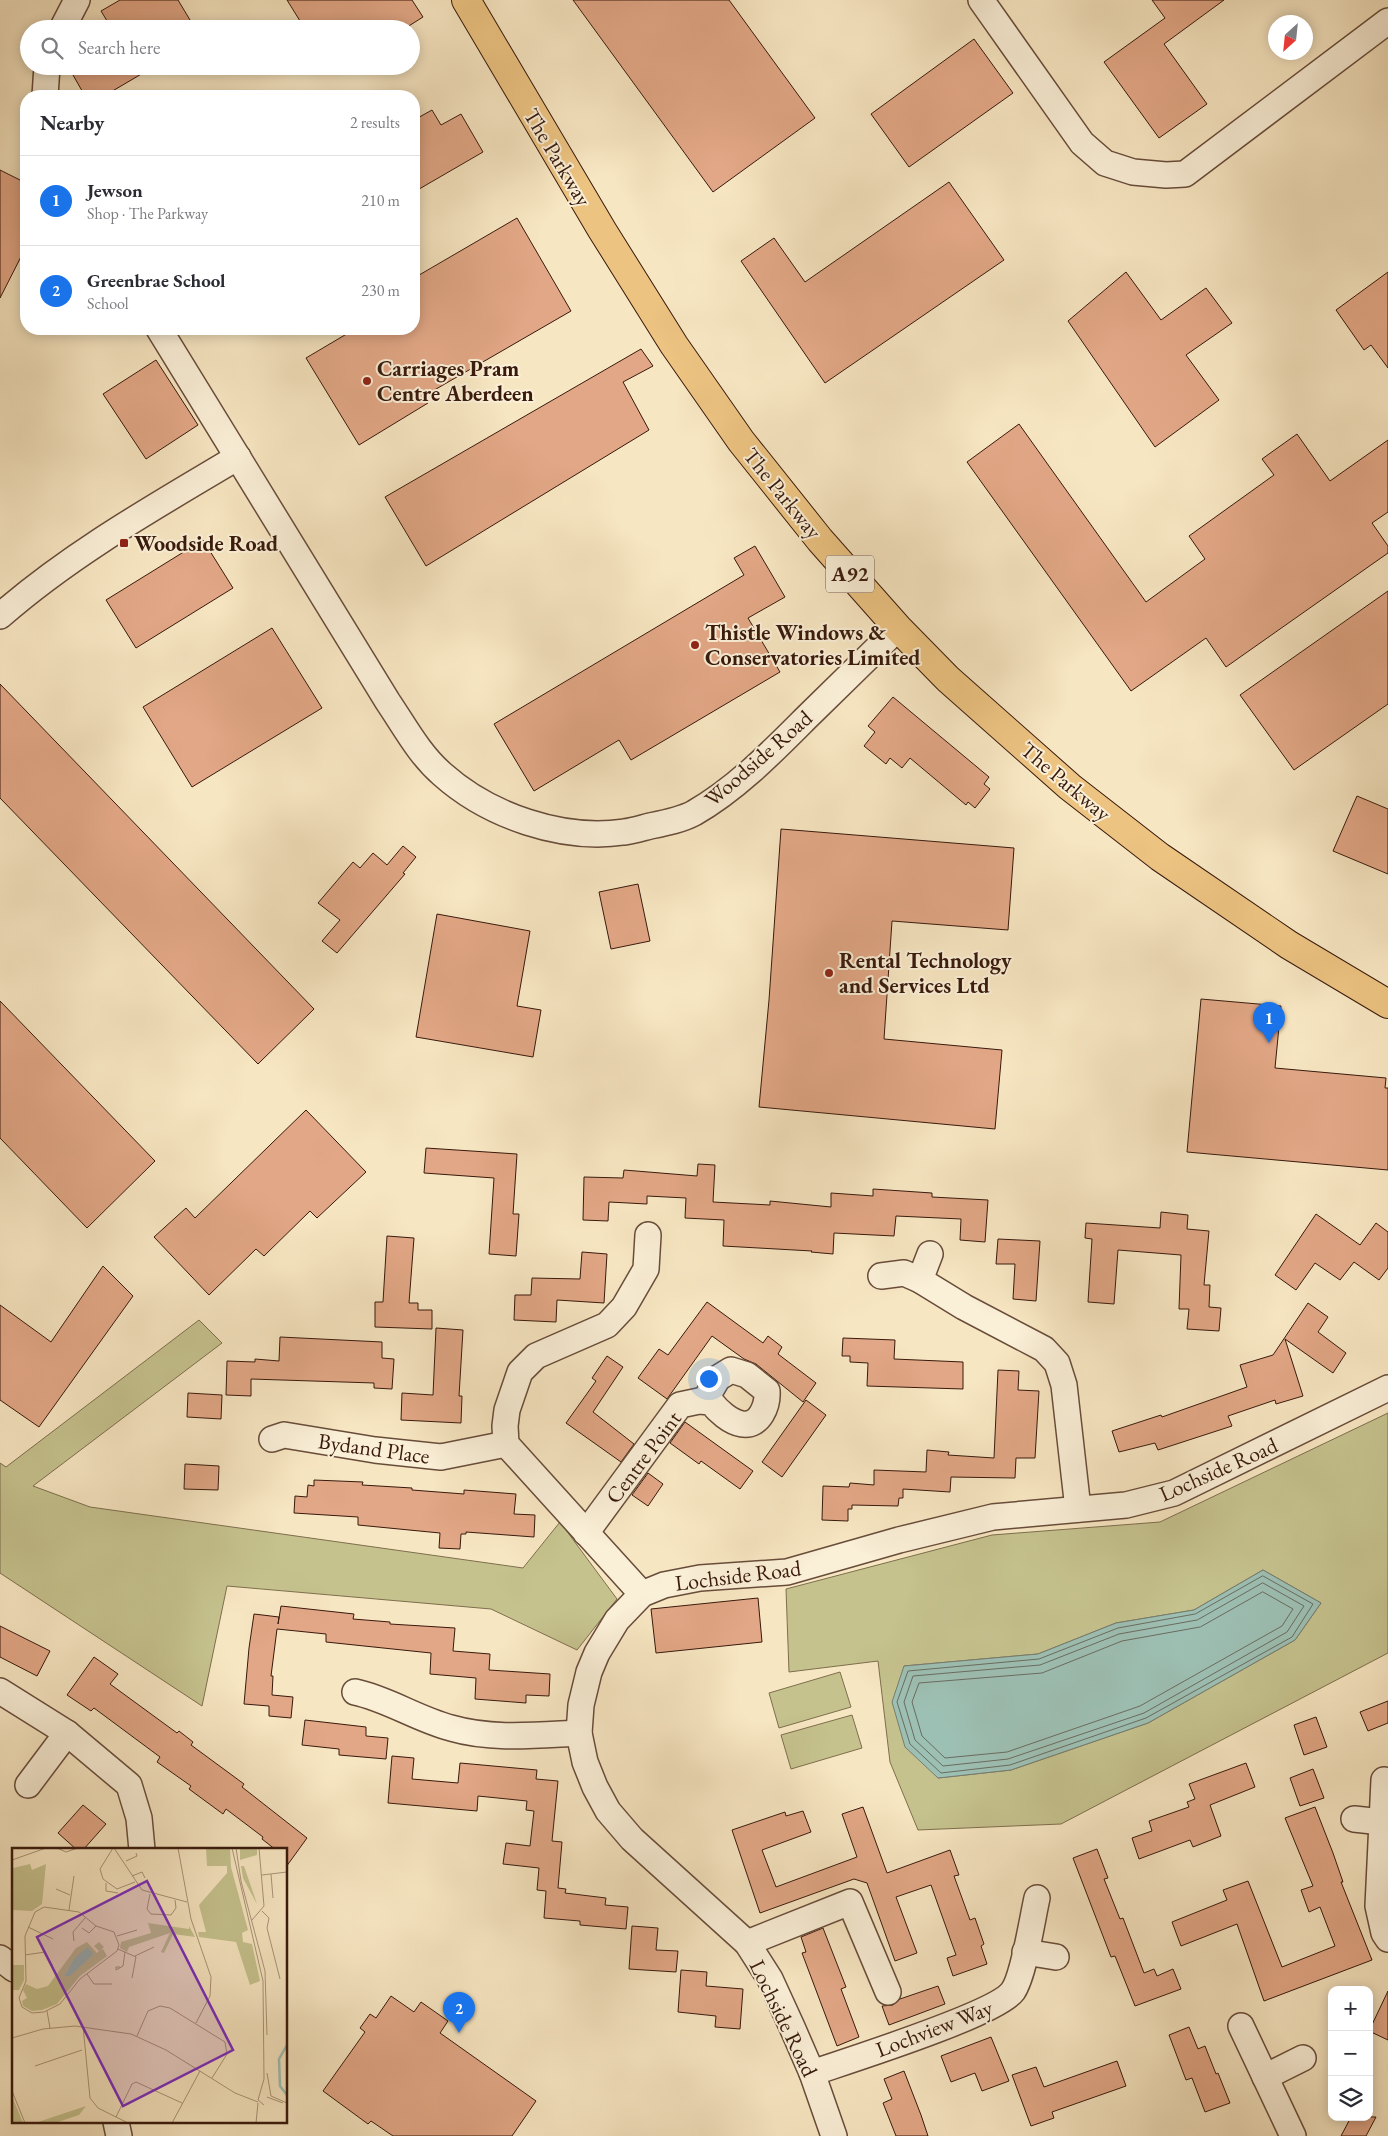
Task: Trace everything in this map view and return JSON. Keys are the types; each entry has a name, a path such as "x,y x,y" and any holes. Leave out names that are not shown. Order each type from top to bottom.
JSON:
{"main road":[{"name":"The Parkway","path":"466,0 602,230 674,345 741,441 820,540 898,628 948,679 1070,787 1160,857 1289,945 1388,1004"}],"street":[{"path":"67,20 77,0"},
{"path":"981,0 1082,143 1105,163 1133,172 1166,175 1185,174 1388,21"},
{"path":"45,90 46,75"},
{"name":"Woodside Road","path":"163,335 388,702 424,756 443,775 472,796 499,811 545,828 591,833 624,832 679,819 693,813 727,790 774,750 898,628"},
{"path":"0,616 23,596 81,553 238,457"},
{"path":"642,1594 506,1444 505,1426 507,1410 520,1372 536,1356 607,1325 624,1307 646,1269 648,1235"},
{"path":"920,1280 930,1254"},
{"path":"881,1276 904,1273 920,1280 964,1307 1044,1349 1057,1363 1064,1385 1078,1509"},
{"name":"Lochside Road","path":"834,2136 812,2073 770,1979 747,1943 632,1839 608,1811 595,1787 586,1762 580,1733 583,1697 589,1672 597,1653 617,1620 642,1594 664,1585 700,1578 787,1572 993,1517 1126,1505 1174,1493 1388,1388"},
{"name":"Centre Point","path":"586,1533 680,1405 699,1401 711,1402"},
{"name":"Bydand Place","path":"272,1439 284,1434 375,1450 441,1457 506,1444"},
{"path":"0,1691 67,1733 129,1785 139,1818 142,1848"},
{"path":"355,1692 449,1728 476,1734 513,1736 580,1733"},
{"path":"28,1785 67,1733"},
{"path":"1384,1780 1378,1906 1384,1933 1388,1939"},
{"path":"1354,1819 1382,1822"},
{"name":"Lochview Way","path":"812,2073 980,2013 1001,2001 1013,1990 1019,1978 1037,1898"},
{"path":"747,1943 850,1902 888,1992"},
{"path":"1025,1952 1056,1957"},
{"path":"0,1958 12,1967"},
{"path":"1241,2026 1293,2136"},
{"path":"1265,2077 1303,2058"}],"shaded area":[{"path":"199,1320 222,1343 33,1486 90,1507 523,1568 560,1522 617,1599 577,1650 491,1609 227,1586 202,1706 0,1573 0,1463 6,1467"},
{"path":"1388,1413 1388,1653 1061,1824 918,1830 890,1762 878,1661 789,1672 786,1589 992,1535 1160,1522","holes":["1263,1570 1321,1603 1295,1640 1148,1723 1011,1770 938,1778 904,1666 1038,1654 1116,1623 1194,1610"]},
{"path":"840,1672 851,1707 779,1728 769,1693"},
{"path":"852,1715 862,1748 791,1769 781,1735"}],"water":[{"path":"1263,1570 1321,1603 1295,1640 1148,1723 1011,1770 938,1778 905,1747 892,1702 904,1666 1038,1654 1116,1623 1194,1610"}],"building":[{"path":"120,0 178,0 190,20 106,20 101,11"},
{"path":"287,0 412,0 423,17 418,20 299,20"},
{"path":"573,0 729,0 815,118 713,192"},
{"path":"1152,0 1224,0 1164,44 1207,104 1159,138 1104,62 1165,18"},
{"path":"974,39 1013,93 909,167 871,114"},
{"path":"73,75 140,75 114,90 82,90"},
{"path":"432,110 441,125 461,114 483,152 420,189 420,117"},
{"path":"0,170 20,180 20,259 0,298"},
{"path":"949,182 1004,260 825,383 741,261 774,238 805,282"},
{"path":"517,218 571,311 424,396 428,403 359,445 306,358 345,335 420,335 420,275"},
{"path":"1126,272 1161,320 1206,288 1232,323 1186,355 1219,400 1155,447 1068,321"},
{"path":"1388,272 1388,368 1371,345 1364,350 1336,310"},
{"path":"641,349 653,366 623,382 649,430 426,566 385,497"},
{"path":"156,360 198,425 146,459 103,394"},
{"path":"1019,424 1146,602 1205,559 1189,536 1274,475 1262,459 1297,434 1330,481 1388,440 1388,512 1372,523 1388,546 1388,553 1226,667 1206,638 1131,691 967,462"},
{"path":"203,540 233,588 136,648 106,600"},
{"name":"Thistle Windows & Conservatories Limited","path":"755,546 785,597 748,618 780,672 631,760 619,740 534,791 494,724 744,575 734,558"},
{"path":"1388,591 1388,704 1294,770 1240,695"},
{"path":"272,628 322,708 192,787 143,707"},
{"path":"0,684 314,1009 258,1064 0,798"},
{"path":"893,697 989,777 984,784 990,789 975,808 968,802 966,805 910,758 902,768 890,758 886,764 864,746 875,732 868,726"},
{"path":"1357,796 1388,809 1388,874 1333,851"},
{"path":"781,829 1014,848 1008,930 892,921 884,1039 1002,1050 995,1129 759,1107 769,1000"},
{"path":"403,846 416,857 403,873 405,874 337,953 322,941 340,920 318,903 353,862 360,868 373,853 387,865"},
{"path":"638,884 650,941 611,949 599,892"},
{"path":"437,914 530,931 517,1006 541,1010 533,1057 416,1037"},
{"path":"1201,999 1281,1006 1275,1068 1386,1078 1385,1088 1388,1088 1388,1170 1187,1152"},
{"path":"0,1001 155,1161 87,1228 0,1138"},
{"path":"306,1110 366,1172 317,1218 310,1211 264,1256 256,1249 209,1295 154,1237 186,1208 195,1218"},
{"path":"426,1148 517,1154 513,1214 519,1214 516,1256 489,1254 494,1178 424,1173"},
{"path":"698,1164 715,1165 713,1202 770,1205 770,1201 831,1207 831,1193 873,1196 873,1189 932,1193 932,1197 988,1200 985,1242 960,1240 961,1219 896,1216 894,1236 834,1233 833,1254 723,1246 724,1220 685,1218 686,1198 647,1196 647,1204 609,1202 608,1221 583,1220 584,1177 623,1178 624,1170 697,1176"},
{"path":"1161,1212 1188,1215 1187,1229 1209,1231 1204,1285 1210,1285 1209,1307 1221,1308 1219,1331 1187,1329 1189,1309 1179,1309 1181,1255 1118,1250 1114,1304 1088,1302 1092,1239 1085,1238 1086,1223 1160,1228"},
{"path":"1316,1214 1360,1245 1376,1223 1388,1232 1388,1268 1379,1280 1354,1262 1340,1280 1315,1263 1296,1290 1275,1275"},
{"path":"387,1236 414,1238 409,1303 418,1303 418,1310 432,1310 432,1329 375,1327 375,1302 383,1302"},
{"path":"998,1239 1040,1241 1036,1301 1013,1299 1015,1264 996,1264"},
{"path":"582,1252 607,1254 604,1303 557,1300 556,1322 514,1320 515,1295 531,1295 532,1278 580,1279"},
{"path":"103,1266 133,1296 39,1427 0,1400 0,1305 51,1342"},
{"path":"707,1302 763,1343 768,1336 782,1347 778,1354 816,1383 803,1402 756,1364 744,1359 712,1336 667,1399 638,1378 659,1349 668,1355"},
{"path":"1308,1303 1328,1317 1318,1332 1346,1353 1333,1373 1285,1339 1303,1396 1276,1404 1275,1400 1228,1416 1232,1426 1158,1450 1155,1443 1119,1452 1112,1431 1161,1415 1162,1417 1247,1387 1240,1365 1273,1355"},
{"path":"436,1328 463,1330 459,1396 462,1396 461,1423 401,1420 402,1393 433,1395"},
{"path":"280,1337 382,1342 382,1358 394,1359 392,1389 374,1388 374,1383 251,1379 251,1396 226,1395 227,1361 255,1362 255,1359 279,1361"},
{"path":"843,1338 895,1340 894,1359 963,1362 963,1389 867,1386 868,1363 850,1362 850,1356 842,1356"},
{"path":"607,1356 623,1367 593,1412 634,1444 621,1462 566,1423 596,1381 592,1378"},
{"path":"998,1370 1019,1371 1018,1390 1039,1391 1035,1458 1016,1458 1015,1478 951,1477 950,1492 903,1489 903,1498 899,1498 898,1506 852,1505 852,1509 848,1509 848,1521 822,1520 823,1486 849,1487 850,1483 874,1485 874,1470 926,1472 927,1450 949,1452 948,1455 994,1458"},
{"path":"188,1393 222,1395 221,1419 187,1417"},
{"path":"806,1400 826,1415 782,1477 762,1462"},
{"path":"685,1422 753,1471 740,1489 701,1461 699,1464 670,1443"},
{"path":"185,1464 219,1466 218,1490 184,1489"},
{"path":"648,1473 663,1484 648,1506 632,1495"},
{"path":"314,1480 363,1482 362,1485 464,1494 464,1490 516,1494 514,1514 535,1515 534,1537 466,1532 466,1534 461,1534 460,1549 439,1548 440,1533 358,1525 358,1517 294,1513 295,1496 307,1497 308,1485 314,1486"},
{"path":"758,1598 762,1642 656,1653 651,1609"},
{"path":"281,1606 354,1614 353,1619 390,1622 390,1624 455,1628 453,1651 490,1654 489,1670 550,1674 549,1696 526,1695 526,1703 475,1699 476,1678 430,1674 431,1653 326,1642 326,1634 277,1629 271,1676 273,1676 272,1695 293,1697 291,1718 269,1716 269,1706 244,1704 249,1648 254,1614 279,1617 278,1624"},
{"path":"0,1626 50,1651 37,1676 0,1657"},
{"path":"94,1657 118,1674 110,1684 177,1733 179,1731 193,1742 191,1745 244,1784 242,1787 307,1838 288,1864 288,1848 273,1848 262,1839 263,1837 226,1809 223,1814 189,1789 191,1786 157,1762 160,1757 94,1708 91,1711 67,1695"},
{"path":"1388,1701 1388,1723 1368,1731 1360,1712"},
{"path":"1316,1717 1327,1747 1304,1755 1294,1725"},
{"path":"305,1720 366,1727 366,1736 388,1738 386,1759 339,1755 339,1749 302,1745"},
{"path":"392,1756 414,1758 412,1779 458,1783 460,1763 537,1770 536,1779 558,1781 552,1841 562,1842 558,1888 566,1889 565,1893 606,1898 605,1905 628,1907 626,1929 580,1925 580,1921 544,1918 546,1891 537,1890 539,1868 503,1864 506,1843 530,1846 534,1811 526,1810 527,1801 478,1796 477,1811 388,1803"},
{"path":"1246,1763 1255,1787 1210,1805 1221,1836 1193,1847 1190,1840 1139,1859 1132,1838 1152,1831 1149,1821 1189,1807 1187,1802 1195,1799 1189,1784"},
{"path":"1313,1769 1324,1798 1300,1806 1290,1778"},
{"path":"83,1805 106,1824 85,1848 75,1848 58,1833"},
{"path":"863,1807 887,1873 950,1850 959,1875 954,1876 970,1920 975,1918 984,1944 981,1946 987,1964 953,1976 947,1958 956,1955 931,1885 896,1897 917,1953 895,1961 867,1883 854,1879 760,1913 732,1830 785,1812 786,1816 803,1811 811,1832 762,1850 776,1887 857,1857 842,1814"},
{"path":"1315,1807 1343,1882 1341,1882 1372,1960 1264,2001 1237,1924 1181,1946 1172,1922 1227,1900 1223,1890 1248,1881 1282,1967 1335,1946 1320,1907 1309,1912 1301,1890 1313,1886 1285,1818"},
{"path":"1097,1849 1108,1878 1104,1879 1120,1919 1123,1918 1144,1973 1154,1969 1157,1976 1173,1969 1181,1989 1135,2006 1115,1956 1111,1957 1073,1858"},
{"path":"632,1926 658,1928 656,1950 678,1951 676,1972 629,1969"},
{"path":"823,1928 846,1987 841,1989 859,2037 837,2046 802,1953 806,1952 801,1937"},
{"path":"681,1970 707,1972 706,1986 743,1989 740,2029 715,2027 716,2016 678,2012"},
{"path":"938,1986 945,2004 889,2025 882,2006 893,2005 900,1999"},
{"path":"1388,1991 1388,2040 1373,2033 1373,2023"},
{"path":"391,1996 414,2012 421,2002 448,2021 440,2033 536,2101 512,2136 393,2136 371,2121 368,2124 323,2091 365,2032 360,2028 370,2014 376,2018"},
{"path":"1189,2027 1198,2049 1205,2046 1230,2103 1205,2112 1192,2078 1186,2080 1169,2035"},
{"path":"991,2037 1009,2081 982,2091 975,2073 951,2082 941,2056"},
{"path":"1117,2061 1126,2086 1052,2112 1054,2118 1031,2126 1012,2075 1036,2067 1044,2087"},
{"path":"904,2071 928,2136 896,2136 883,2103 892,2099 884,2079"},
{"path":"1373,2117 1376,2117 1366,2136 1341,2136 1349,2121 1373,2121"}],"place":[{"name":"Carriages Pram Centre Aberdeen","path":"367,381"},
{"name":"Woodside Road","path":"124,543"},
{"name":"Thistle Windows & Conservatories Limited","path":"695,645"},
{"name":"Rental Technology and Services Ltd","path":"829,973"},
{"name":"Jewson","path":"1269,1043"},
{"name":"Greenbrae School","path":"459,2033"}]}
